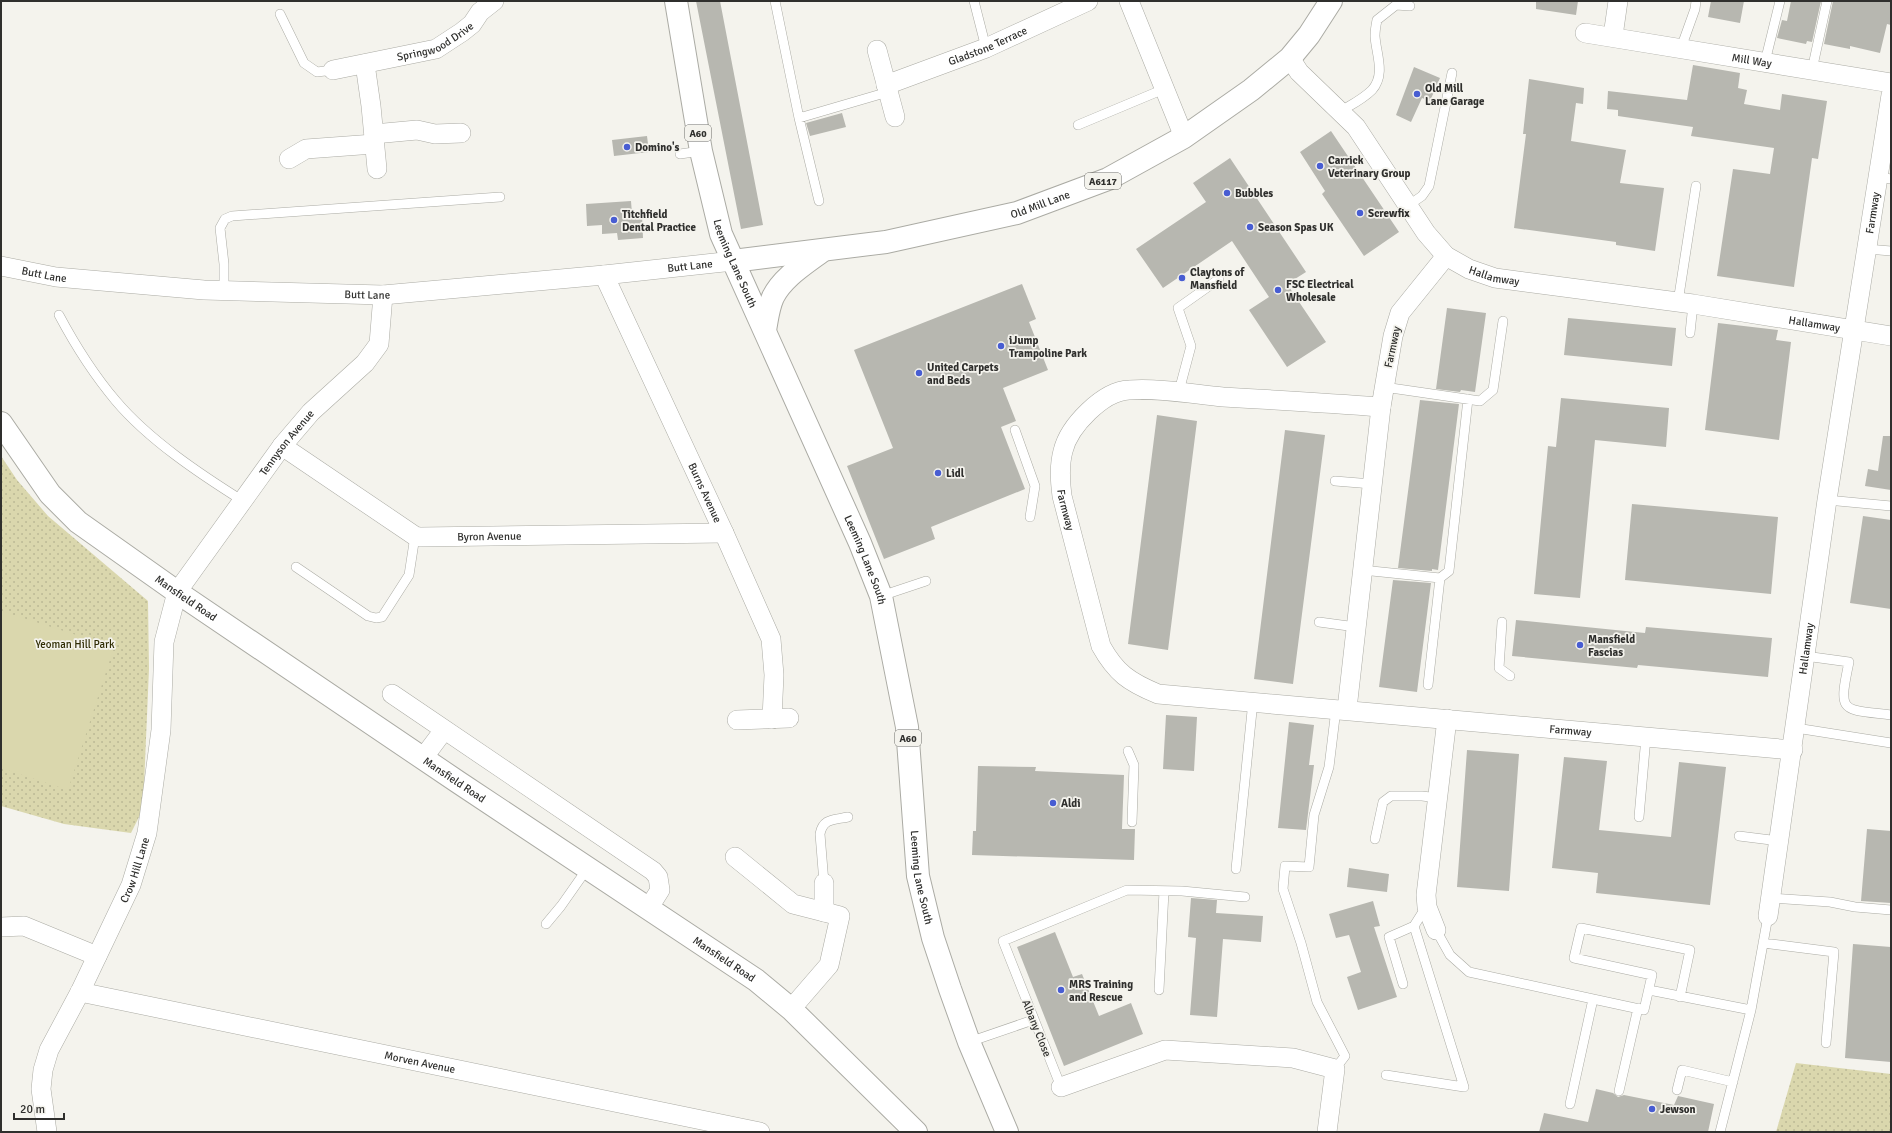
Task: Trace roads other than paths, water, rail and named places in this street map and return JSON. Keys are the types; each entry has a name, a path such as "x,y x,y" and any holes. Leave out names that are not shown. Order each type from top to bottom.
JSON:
{"main road":[{"name":"Leeming Lane South","path":"676,1 691,153 721,234 857,536 881,596 907,728 918,876 933,938 969,1042 1007,1132"},
{"name":"Old Mill Lane","path":"733,261 886,242 1017,213 1108,179 1184,137 1251,90 1290,58 1309,35 1331,1"},
{"path":"764,330 769,306 779,288 786,279 822,250"},
{"name":"Mansfield Road","path":"1,423 50,494 78,522 177,592 587,869 756,980 791,1009 916,1132"}],"street":[{"name":"Springwood Drive","path":"333,70 436,49 472,24 480,12 494,1"},
{"name":"Gladstone Terrace","path":"887,88 986,48 1088,1"},
{"path":"1130,1 1184,137"},
{"path":"1613,36 1618,1"},
{"name":"Mill Way","path":"1585,33 1613,36 1891,85"},
{"path":"876,50 895,117"},
{"name":"Hallamway","path":"1290,58 1300,72 1356,127 1409,205 1426,233 1446,256 1469,269 1495,278 1686,303 1853,331 1827,500 1770,907"},
{"path":"365,64 377,169"},
{"name":"Farmway","path":"1853,331 1867,248 1885,178 1891,85"},
{"path":"289,159 306,149 374,139 417,130 435,134 461,133"},
{"name":"Farmway","path":"1342,709 1356,627 1381,407 1393,336 1400,313 1446,256"},
{"name":"Butt Lane","path":"1,266 56,277 224,291 383,295 604,276 733,261"},
{"name":"Burns Avenue","path":"604,276 724,533 771,640 780,719 737,720"},
{"name":"Tennyson Avenue","path":"177,592 282,446 311,412 364,363 379,344 383,295"},
{"path":"1853,331 1891,336"},
{"name":"Farmway","path":"1381,407 1221,396 1179,391 1128,390 1110,396 1090,409 1076,425 1063,449 1059,474 1062,496 1101,646 1111,663 1123,676 1138,686 1158,694 1253,701 1793,750"},
{"path":"282,446 415,536"},
{"name":"Byron Avenue","path":"415,536 724,533"},
{"name":"Crow Hill Lane","path":"47,1132 41,1089 43,1070 49,1050 98,956 131,885 147,832 161,730 164,642 177,592"},
{"path":"392,694 653,871 658,877 660,890 648,909"},
{"path":"1436,930 1427,907 1426,895 1447,719"},
{"path":"423,758 444,730"},
{"path":"735,857 793,904 840,916 829,965 791,1009"},
{"path":"824,883 824,912"},
{"path":"1,928 24,926 98,956"},
{"name":"Morven Avenue","path":"80,992 760,1132"},
{"name":"Albany Close","path":"1061,1087 1165,1050 1293,1058 1335,1069"},
{"path":"1327,1132 1335,1069"}],"lane":[{"path":"775,1 799,118 819,201"},
{"path":"974,1 986,48"},
{"path":"1681,48 1696,1"},
{"path":"1765,62 1780,1"},
{"path":"1812,70 1827,1"},
{"path":"1341,111 1359,100 1372,89 1379,75 1379,57 1375,36 1377,20 1396,5 1410,6"},
{"path":"280,14 304,63 317,72 333,70"},
{"path":"1409,205 1422,196 1429,186 1452,73"},
{"path":"799,118 887,88"},
{"path":"1078,124 1164,89"},
{"path":"1690,333 1686,303 1696,186"},
{"path":"224,291 224,264 220,228 225,219 232,216 500,197"},
{"path":"1867,248 1891,251"},
{"path":"1179,391 1191,346 1178,308 1219,279"},
{"path":"58,314 74,343 116,401 150,434 204,476 243,501"},
{"path":"1384,387 1480,401 1493,390 1503,321"},
{"path":"1362,570 1440,578 1449,571 1468,399"},
{"path":"1016,430 1035,486 1030,517"},
{"path":"1335,481 1372,484"},
{"path":"1827,500 1891,506"},
{"path":"296,567 368,616 376,618 382,617 409,575 415,536"},
{"path":"1428,685 1440,578"},
{"path":"881,596 926,581"},
{"path":"1319,622 1356,627"},
{"path":"1502,622 1499,668 1510,676"},
{"path":"1805,656 1849,662 1843,695 1844,704 1852,710 1891,715"},
{"path":"1236,869 1253,701"},
{"path":"1335,1069 1345,1056 1317,1002 1301,943 1283,889 1285,866 1308,867 1314,815 1329,767 1342,709"},
{"path":"1796,728 1891,743"},
{"path":"1639,817 1646,737"},
{"path":"1128,751 1134,765 1132,822"},
{"path":"1375,839 1383,802 1391,796 1422,796 1438,798"},
{"path":"824,883 820,834 822,826 826,822 848,817"},
{"path":"1740,836 1779,841"},
{"path":"546,924 561,906 587,869"},
{"name":"Albany Close","path":"1061,1087 1033,1020 1003,941 1127,890 1182,890 1245,897"},
{"path":"1159,990 1164,891"},
{"path":"1720,1132 1751,1010 1770,907 1830,902 1855,907 1891,910"},
{"path":"1403,984 1389,937 1414,926 1427,907"},
{"path":"1386,1075 1464,1087 1414,926"},
{"path":"1436,930 1450,955 1470,972 1644,1010 1652,974 1574,958 1581,928 1690,950 1680,997"},
{"path":"1763,943 1834,952 1826,1043"},
{"path":"1649,990 1751,1010"},
{"path":"1570,1104 1593,999"},
{"path":"1619,1091 1638,1008"},
{"path":"969,1042 1033,1020"},
{"path":"1677,1090 1682,1070 1733,1082"}],"place":[{"name":"Old Mill Lane Garage","path":"1417,94"},
{"name":"Domino's","path":"627,147"},
{"name":"Carrick Veterinary Group","path":"1320,166"},
{"name":"Bubbles","path":"1227,193"},
{"name":"Screwfix","path":"1360,213"},
{"name":"Titchfield Dental Practice","path":"614,220"},
{"name":"Season Spas UK","path":"1250,227"},
{"name":"Claytons of Mansfield","path":"1182,278"},
{"name":"FSC Electrical Wholesale","path":"1278,290"},
{"name":"iJump Trampoline Park","path":"1001,346"},
{"name":"United Carpets and Beds","path":"919,373"},
{"name":"Lidl","path":"938,473"},
{"name":"Mansfield Fascias","path":"1580,645"},
{"name":"Aldi","path":"1053,803"},
{"name":"MRS Training and Rescue","path":"1061,990"},
{"name":"Jewson","path":"1652,1109"}],"park label":[{"name":"Yeoman Hill Park","path":"75,644"}]}
